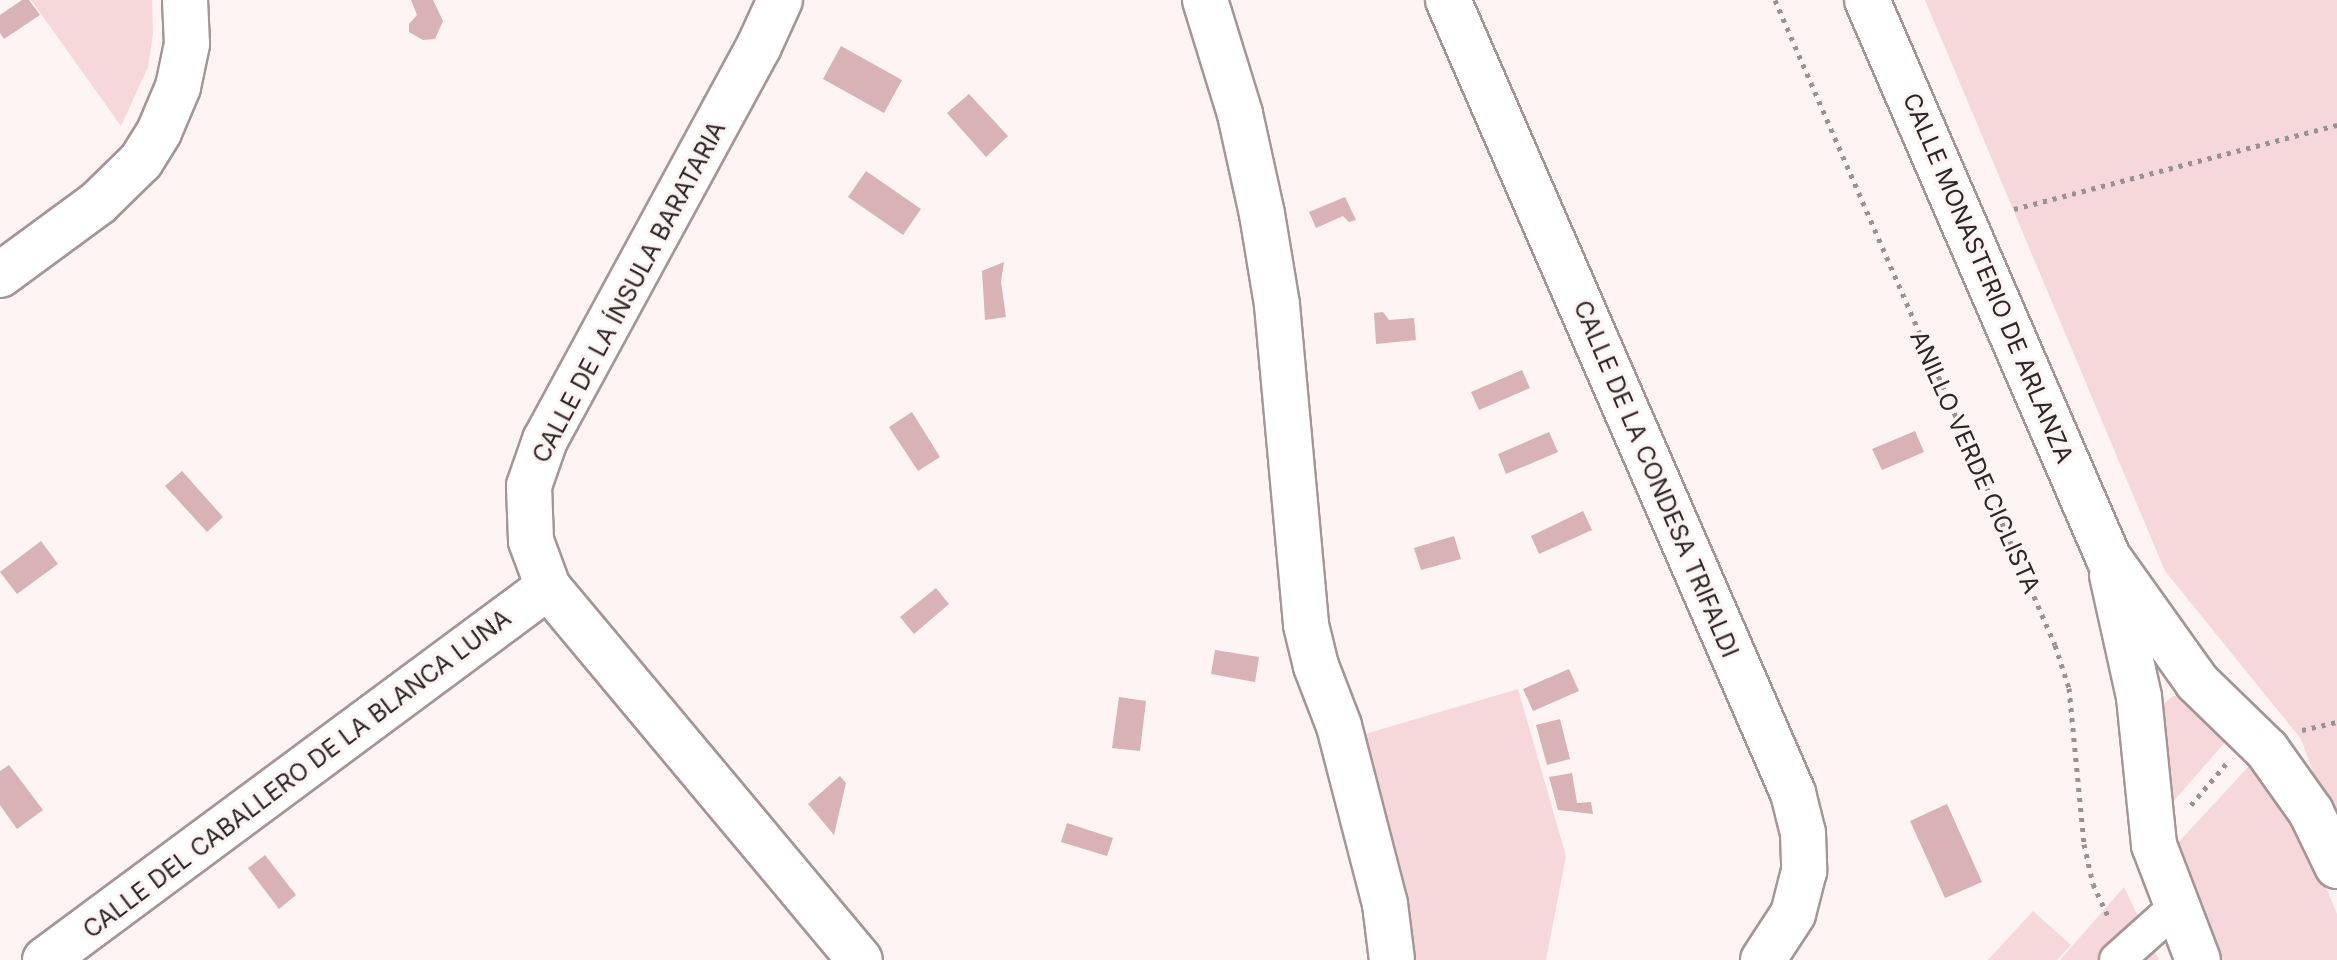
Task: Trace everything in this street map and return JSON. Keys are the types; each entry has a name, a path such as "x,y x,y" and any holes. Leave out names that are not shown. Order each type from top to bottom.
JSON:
{"street":[{"path":"0,275 98,203 141,161 159,132 178,87 187,44 185,0"},
{"name":"CALLE DE LA ÍNSULA BARATARIA","path":"780,0 759,46 545,440 529,486 531,541 548,587 860,960"},
{"path":"1205,0 1240,114 1265,229 1277,305 1306,625 1316,666 1339,726 1381,889 1392,960"},
{"name":"CALLE DE LA CONDESA TRIFALDI","path":"1448,0 1793,793 1803,833 1804,871 1793,914 1763,960"},
{"name":"CALLE MONASTERIO DE ARLANZA","path":"1867,0 2108,557 2139,697 2154,845 2175,908 2198,960"},
{"name":"CALLE MONASTERIO DE ARLANZA","path":"2108,557 2197,682 2267,750 2311,812 2337,866"},
{"name":"CALLE DEL CABALLERO DE LA BLANCA LUNA","path":"45,960 548,587"},
{"path":"2117,960 2175,908"}],"path":[{"name":"ANILLO VERDE CICLISTA","path":"1775,0 2055,645 2069,688 2084,844 2093,884 2112,925"},
{"path":"2014,209 2337,125"},
{"path":"2297,732 2337,721"},
{"path":"2184,814 2234,756"}],"shaded area":[{"path":"22,0 29,0 40,15 4,39 0,33 0,15"},
{"path":"31,0 152,0 153,34 148,67 121,126"},
{"path":"411,0 433,0 443,21 435,39 423,40 409,32 409,24 417,15"},
{"path":"1925,0 2337,0 2337,837 2301,739 2165,571"},
{"path":"841,46 902,80 884,113 823,79"},
{"path":"969,94 1008,136 986,157 947,113"},
{"path":"866,171 921,209 903,235 848,197"},
{"path":"1345,197 1356,220 1349,222 1343,216 1316,228 1309,212"},
{"path":"1004,262 1001,282 1006,317 985,320 982,271"},
{"path":"1383,312 1389,320 1414,318 1416,340 1376,344 1374,313"},
{"path":"1522,370 1530,388 1479,410 1471,392"},
{"path":"912,412 940,457 918,471 889,427"},
{"path":"1915,431 1924,452 1882,470 1872,449"},
{"path":"1549,432 1558,452 1506,474 1498,454"},
{"path":"182,471 223,517 207,532 165,486"},
{"path":"1583,511 1592,530 1539,554 1531,536"},
{"path":"1454,536 1461,559 1421,570 1414,548"},
{"path":"41,541 58,564 17,594 0,572"},
{"path":"936,588 949,604 914,634 900,617"},
{"path":"1215,650 1259,657 1255,682 1211,674"},
{"path":"1569,669 1579,691 1533,711 1523,689"},
{"path":"1518,689 1566,856 1546,960 1412,960 1405,901 1365,734"},
{"path":"2173,696 2182,696 2227,740 2172,803 2162,705"},
{"path":"1119,697 1146,701 1140,751 1112,748"},
{"path":"1560,719 1570,759 1547,765 1536,725"},
{"path":"9,765 43,810 17,829 0,805 0,771"},
{"path":"2249,766 2264,780 2287,814 2325,885 2337,914 2337,960 2221,960 2174,847"},
{"path":"1572,773 1577,803 1591,802 1593,814 1558,810 1549,777"},
{"path":"840,776 846,783 834,835 808,804"},
{"path":"1947,804 1982,882 1945,898 1910,821"},
{"path":"1067,823 1113,838 1107,856 1061,842"},
{"path":"265,855 296,895 279,909 248,868"},
{"path":"2124,887 2159,960 2060,960"},
{"path":"2033,911 2071,945 2057,960 1988,960"}]}
